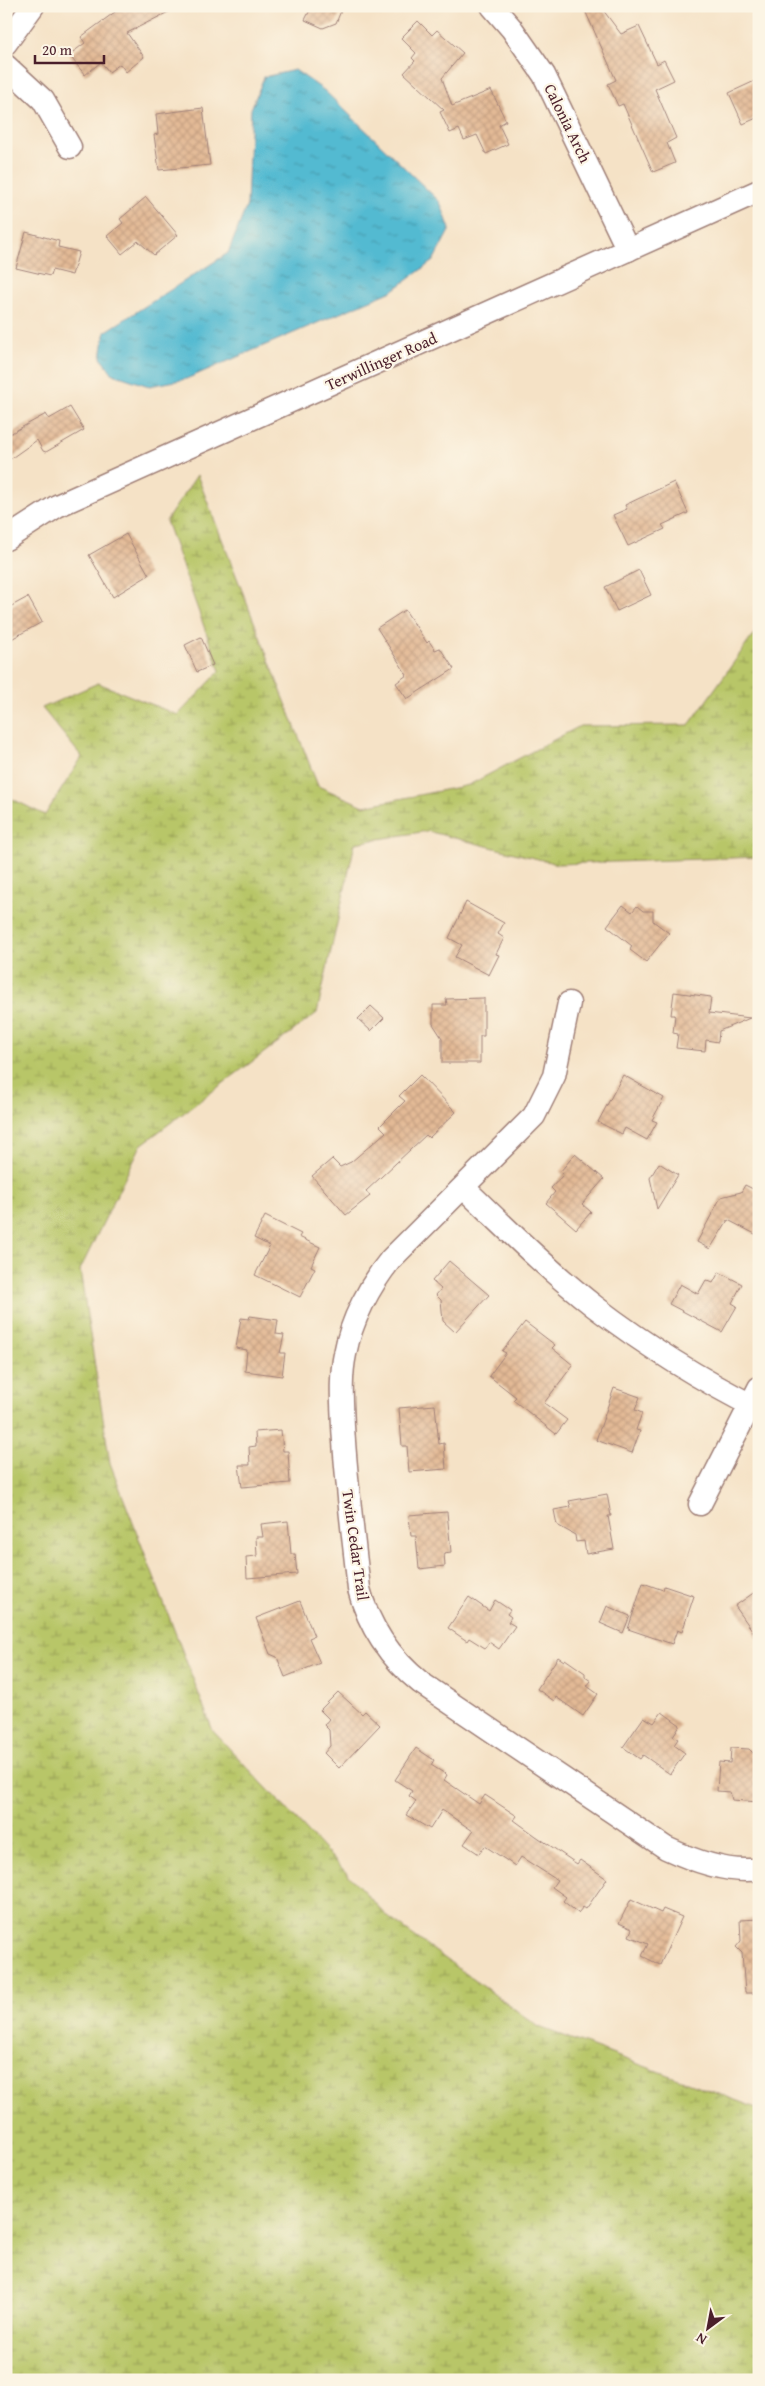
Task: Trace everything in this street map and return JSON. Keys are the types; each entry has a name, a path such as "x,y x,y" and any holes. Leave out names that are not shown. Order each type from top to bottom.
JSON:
{"street":[{"path":"6,43 33,6"},
{"name":"Calonia Arch","path":"492,6 512,29 544,75 628,250"},
{"path":"6,66 43,100 70,147"},
{"name":"Terwillinger Road","path":"6,539 56,506 759,191"},
{"name":"Twin Cedar Trail","path":"569,1003 554,1076 542,1104 524,1128 414,1235 377,1277 358,1314 345,1352 341,1381 345,1459 359,1589 362,1602 379,1639 402,1668 420,1683 655,1842 698,1862 718,1866 759,1869"},
{"path":"464,1188 525,1247 593,1305 674,1360 756,1400 700,1504"}],"green space":[{"path":"197,475 318,786 364,806 469,785 580,726 689,725 759,627 759,857 558,864 427,831 355,843 317,1013 141,1145 80,1270 110,1463 213,1731 388,1917 539,2027 759,2109 759,2380 6,2380 6,796 45,815 82,757 42,708 98,683 178,715 220,671 166,521"}],"water":[{"path":"295,70 325,91 440,202 450,229 433,261 392,291 186,379 149,386 113,374 101,358 105,332 228,253 247,205 251,109 264,77"}],"building":[{"path":"123,6 180,6 127,33 144,57 126,72 120,64 109,72 101,62 85,75 69,55 85,43 81,37"},
{"path":"312,6 343,6 336,23 323,28 305,20"},
{"path":"583,6 600,6 621,34 639,26 657,64 664,60 674,80 655,89 676,138 667,143 675,163 653,172 623,104 618,106 608,84 616,80"},
{"path":"418,21 432,35 437,30 463,53 442,78 452,106 491,90 506,121 499,125 508,144 486,154 477,135 464,140 459,129 450,133 440,112 444,110 404,73 415,61 412,58 416,53 401,38"},
{"path":"759,79 759,117 743,124 729,93"},
{"path":"203,108 210,165 159,170 154,135 158,134 156,114"},
{"path":"146,197 178,235 154,255 138,241 122,254 107,236 123,223 120,219"},
{"path":"26,232 59,241 58,247 79,252 72,275 52,270 50,276 16,268"},
{"path":"70,407 84,430 46,452 43,451 37,440 6,462 6,436 46,414 49,419"},
{"path":"674,482 688,513 662,525 665,529 628,546 613,515 627,509 625,505"},
{"path":"126,534 149,575 113,597 89,555"},
{"path":"639,570 651,595 617,611 605,587"},
{"path":"28,597 42,622 6,642 6,609"},
{"path":"405,610 427,643 429,641 435,650 440,648 454,669 407,699 396,683 407,675 377,628"},
{"path":"201,637 213,665 197,672 185,645"},
{"path":"466,902 504,923 498,934 504,938 496,954 499,955 489,975 455,957 462,945 449,938"},
{"path":"623,905 632,912 637,906 643,911 653,911 653,921 669,933 646,962 630,950 632,946 607,926"},
{"path":"674,992 711,997 709,1013 750,1018 719,1031 718,1042 706,1040 705,1051 676,1048 678,1034 673,1033 675,1015 671,1015"},
{"path":"484,998 484,1036 480,1036 480,1063 442,1063 442,1038 433,1024 433,1005 447,1005 446,999"},
{"path":"371,1006 384,1018 371,1031 358,1019"},
{"path":"420,1075 456,1112 429,1138 426,1135 366,1191 370,1196 346,1215 312,1176 332,1159 340,1167 351,1162 386,1132 380,1126 405,1101 399,1096"},
{"path":"623,1075 664,1098 652,1120 657,1122 647,1140 625,1128 622,1134 598,1122"},
{"path":"575,1154 604,1179 582,1204 591,1212 576,1229 546,1203 555,1192 551,1188 563,1175 560,1172"},
{"path":"659,1163 678,1175 657,1209 650,1178"},
{"path":"745,1185 759,1192 759,1236 728,1220 710,1249 697,1242 721,1197 741,1192"},
{"path":"265,1216 301,1234 299,1237 320,1247 311,1266 315,1268 300,1297 255,1275 270,1246 254,1238"},
{"path":"449,1261 489,1295 455,1332 443,1321 441,1300 436,1295 441,1289 432,1281"},
{"path":"719,1272 742,1284 732,1303 737,1306 722,1332 669,1304 680,1284 698,1294 706,1280 713,1283"},
{"path":"250,1316 278,1320 276,1334 284,1335 280,1353 285,1353 282,1376 245,1371 247,1350 236,1348 241,1318 249,1319"},
{"path":"525,1322 555,1345 552,1348 573,1365 544,1403 567,1420 556,1434 513,1400 516,1397 489,1376 506,1353 502,1351"},
{"path":"614,1388 640,1397 635,1410 642,1413 636,1430 640,1431 632,1453 596,1440"},
{"path":"435,1405 439,1444 444,1443 446,1469 409,1472 407,1446 402,1446 399,1408"},
{"path":"281,1430 283,1451 288,1451 290,1483 242,1487 239,1465 250,1465 249,1447 256,1446 255,1432"},
{"path":"607,1494 611,1516 608,1516 614,1549 586,1554 584,1541 576,1542 575,1535 557,1525 554,1510 571,1507 569,1501"},
{"path":"447,1512 451,1552 444,1553 445,1566 419,1569 416,1536 411,1536 409,1515"},
{"path":"288,1521 291,1554 295,1554 297,1574 247,1578 246,1557 257,1556 256,1537 263,1537 261,1524"},
{"path":"643,1583 663,1590 664,1586 694,1596 682,1632 677,1630 672,1644 628,1629"},
{"path":"759,1589 759,1640 735,1606"},
{"path":"469,1597 489,1611 495,1600 510,1610 507,1614 511,1617 508,1622 515,1626 499,1649 489,1642 485,1648 469,1638 467,1641 448,1628"},
{"path":"300,1601 314,1636 309,1638 320,1663 285,1677 277,1657 270,1654 256,1618"},
{"path":"607,1606 630,1616 623,1633 600,1623"},
{"path":"558,1657 564,1661 565,1659 585,1673 585,1677 591,1681 587,1686 598,1694 583,1716 556,1697 554,1701 537,1689"},
{"path":"338,1692 362,1714 365,1711 380,1725 339,1768 324,1753 330,1746 329,1730 324,1725 329,1719 320,1710"},
{"path":"662,1712 680,1725 673,1736 678,1739 674,1745 685,1753 670,1774 643,1755 640,1759 623,1747 644,1717 654,1723"},
{"path":"416,1748 434,1760 431,1765 447,1775 444,1780 479,1804 485,1795 517,1816 514,1820 536,1836 577,1864 580,1860 607,1879 586,1909 583,1907 578,1913 563,1901 566,1897 552,1887 557,1880 521,1857 515,1866 485,1846 479,1854 464,1844 473,1831 442,1810 430,1829 406,1815 416,1801 409,1796 412,1791 395,1780"},
{"path":"731,1748 749,1749 755,1755 754,1767 759,1768 759,1802 732,1800 730,1792 717,1791 719,1762 730,1763"},
{"path":"631,1899 661,1913 663,1909 682,1917 660,1965 642,1956 648,1944 629,1936 632,1929 619,1923"},
{"path":"759,1919 759,1993 745,1993 742,1953 736,1947 741,1941 740,1920"}]}
